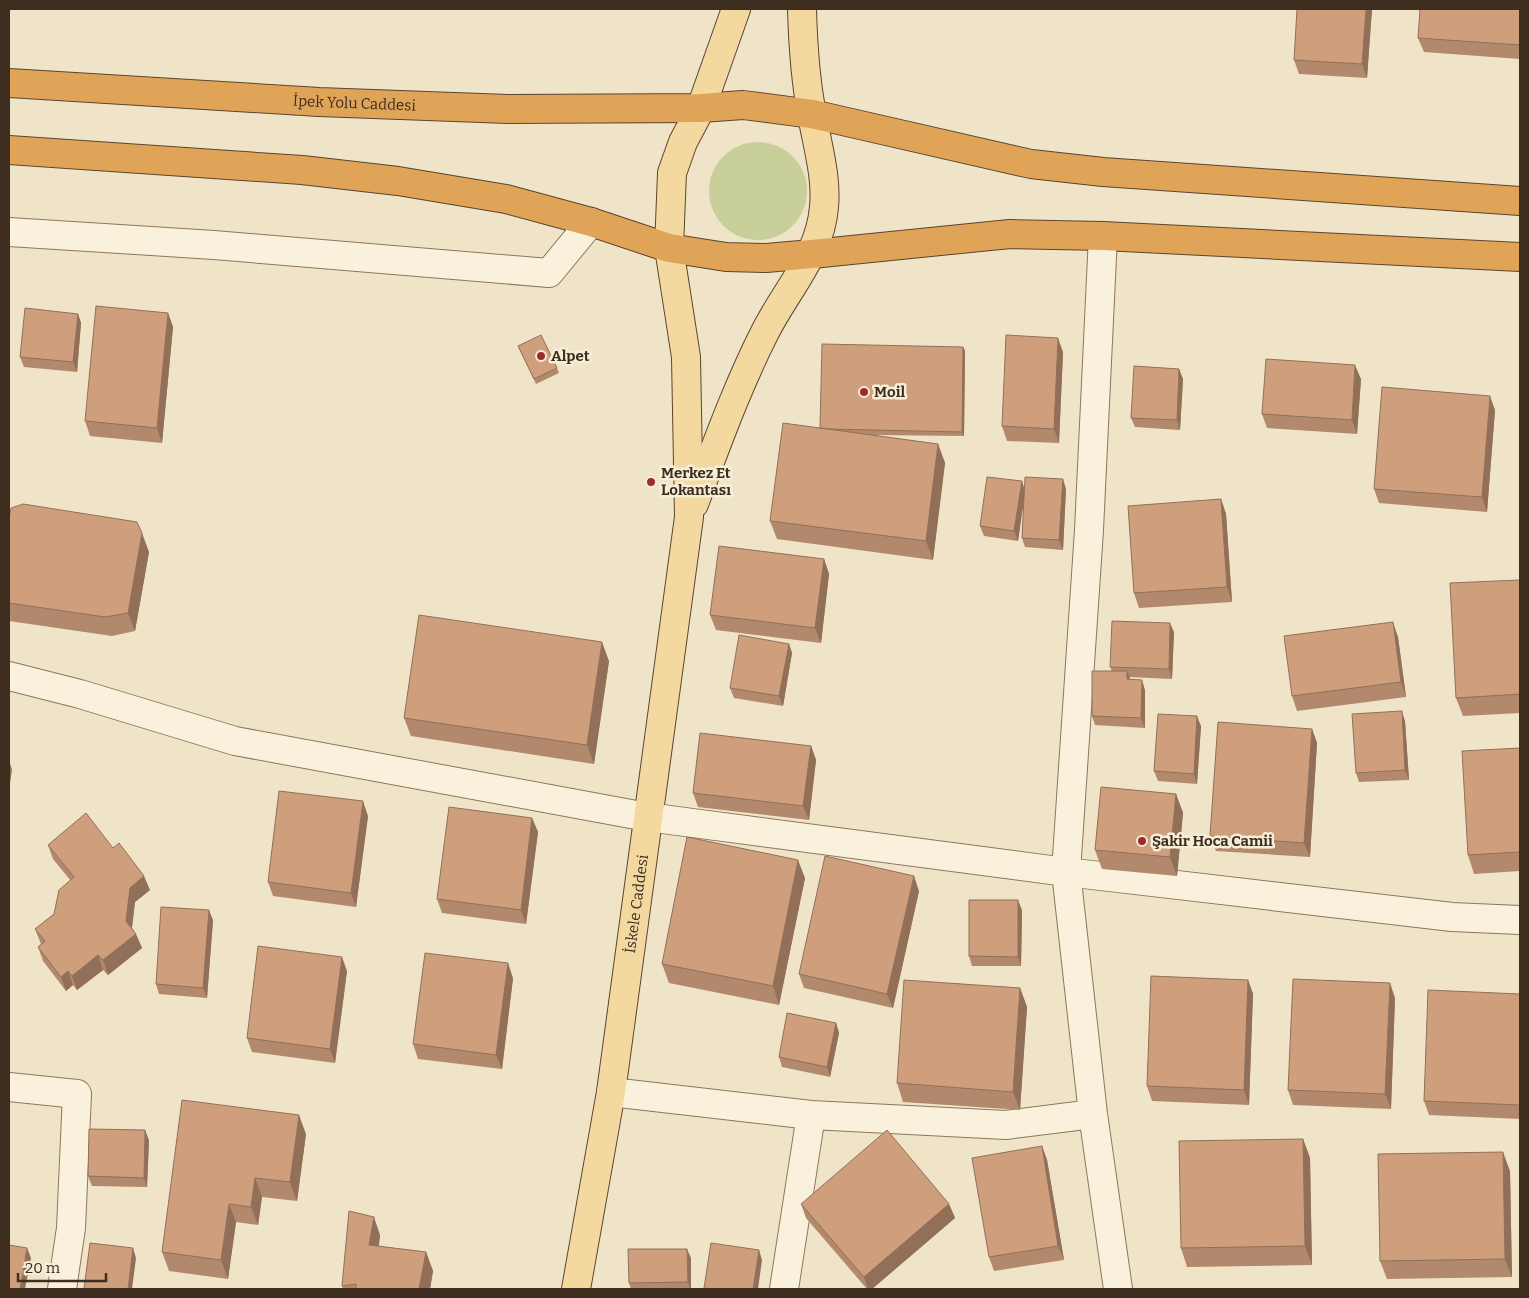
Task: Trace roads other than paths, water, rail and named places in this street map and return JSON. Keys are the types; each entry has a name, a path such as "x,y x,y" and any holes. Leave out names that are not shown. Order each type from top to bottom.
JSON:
{"highway":[{"name":"İpek Yolu Caddesi","path":"9,83 389,105 508,109 701,108"},
{"path":"701,108 743,105 812,114 1031,164 1113,173 1520,201"},
{"path":"9,150 302,170 398,181 506,199 591,222 669,248 726,257 766,258 1010,234 1103,236 1520,257"}],"main road":[{"path":"689,517 686,357 669,248 672,173 683,142 701,108 736,9"},
{"path":"689,517 733,403 765,332 812,254 821,232 824,180 804,64 802,9"},
{"name":"İskele Caddesi","path":"576,1289 610,1092 689,517"}],"street":[{"path":"9,232 214,245 549,273 591,222"},
{"path":"1103,236 1090,530 1066,872 1093,1114 1118,1289"},
{"path":"9,676 80,694 234,740 647,817 1066,872 1452,917 1520,920"},
{"path":"9,1087 77,1094 71,1228 62,1289"},
{"path":"610,1092 811,1115 1006,1125 1093,1114"},
{"path":"784,1289 811,1115"}],"place":[{"name":"Alpet","path":"541,356"},
{"name":"Moil","path":"864,392"},
{"name":"Merkez Et Lokantası","path":"651,482"},
{"name":"Şakir Hoca Camii","path":"1142,841"}]}
